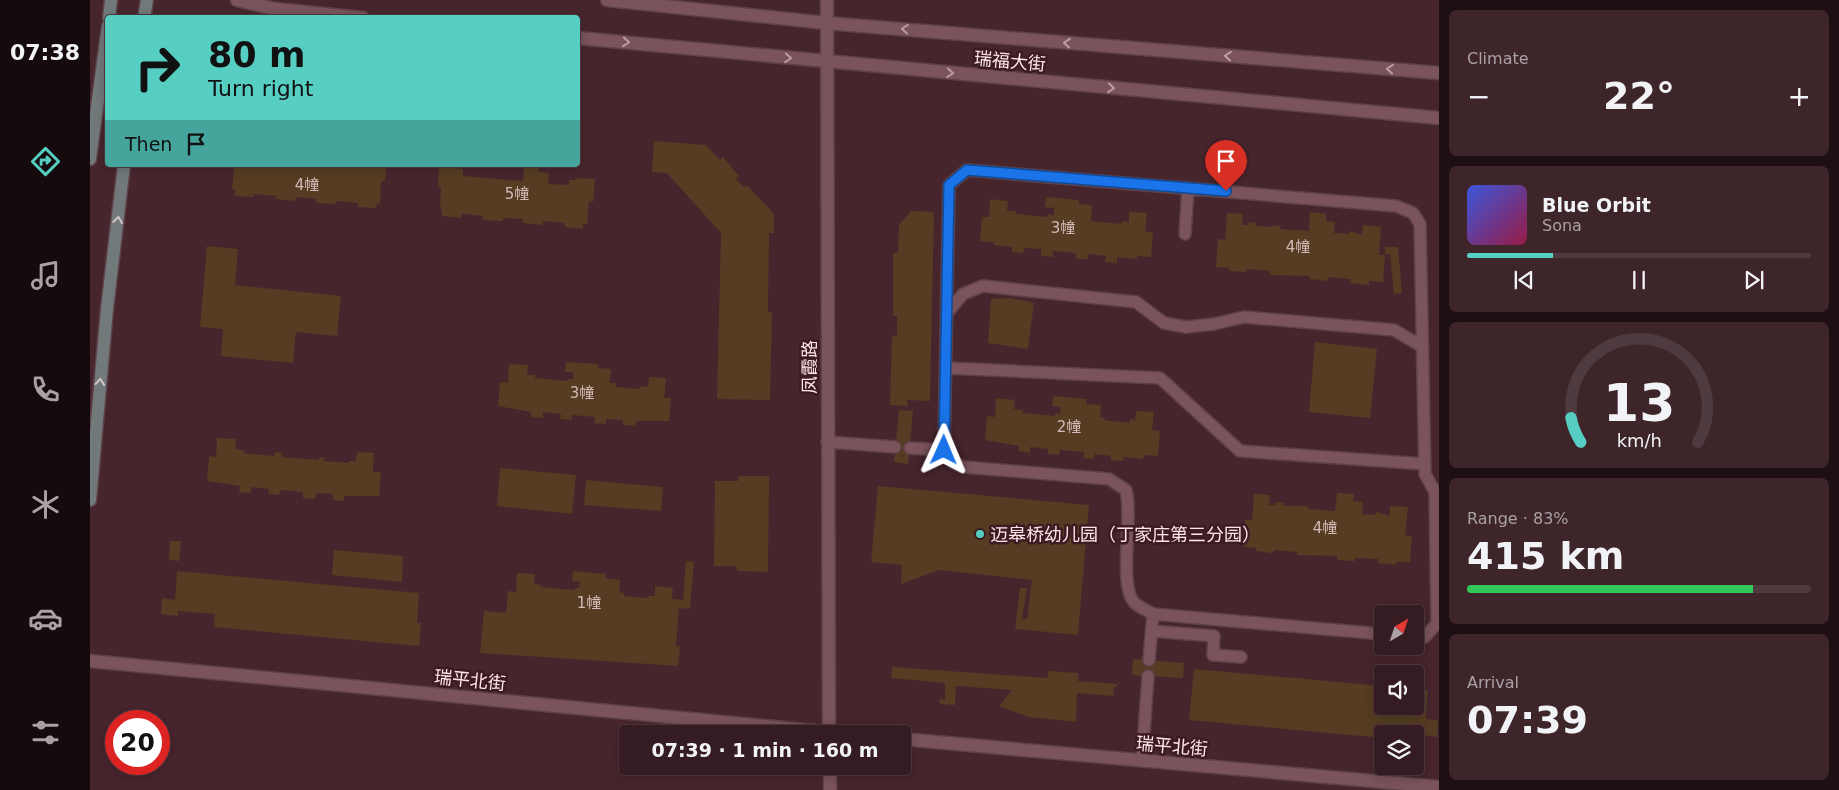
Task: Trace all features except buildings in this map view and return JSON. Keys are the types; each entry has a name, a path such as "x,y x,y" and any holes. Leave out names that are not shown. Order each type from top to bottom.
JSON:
{"main road":[{"path":"109,15 111,0"},
{"path":"144,15 147,0"},
{"path":"90,159 105,48"},
{"path":"90,500 107,309 124,167"}],"street":[{"path":"237,0 275,9 334,15"},
{"name":"瑞福大街","path":"607,0 826,23 1439,74"},
{"name":"凤霞路","path":"827,0 829,725"},
{"name":"瑞福大街","path":"580,38 1439,118"},
{"name":"瑞平北街","path":"90,661 747,725"},
{"name":"瑞平北街","path":"911,740 1439,787"},
{"path":"830,775 830,790"}],"lane":[{"path":"1374,633 1153,614 1134,602 1127,584 1130,506 1126,490 1109,479 964,467 953,462 944,450 949,185 967,170 1396,206 1413,213 1420,224 1425,474 1435,492 1437,622 1424,637"},
{"path":"1185,234 1188,188"},
{"path":"947,314 963,294 983,286 1136,302 1164,323 1186,327 1214,324 1244,317 1394,330 1423,346"},
{"path":"946,368 1160,378 1240,451 1425,464"},
{"path":"828,442 895,447"},
{"path":"910,448 944,450"},
{"path":"1149,660 1153,614"},
{"path":"1152,631 1214,636 1213,655 1241,657"},
{"path":"1142,761 1148,676"}],"place":[{"name":"迈皋桥幼儿园（丁家庄第三分园）","path":"980,534"}],"route":[{"path":"944,450 949,185 967,170 1226,191"}]}
